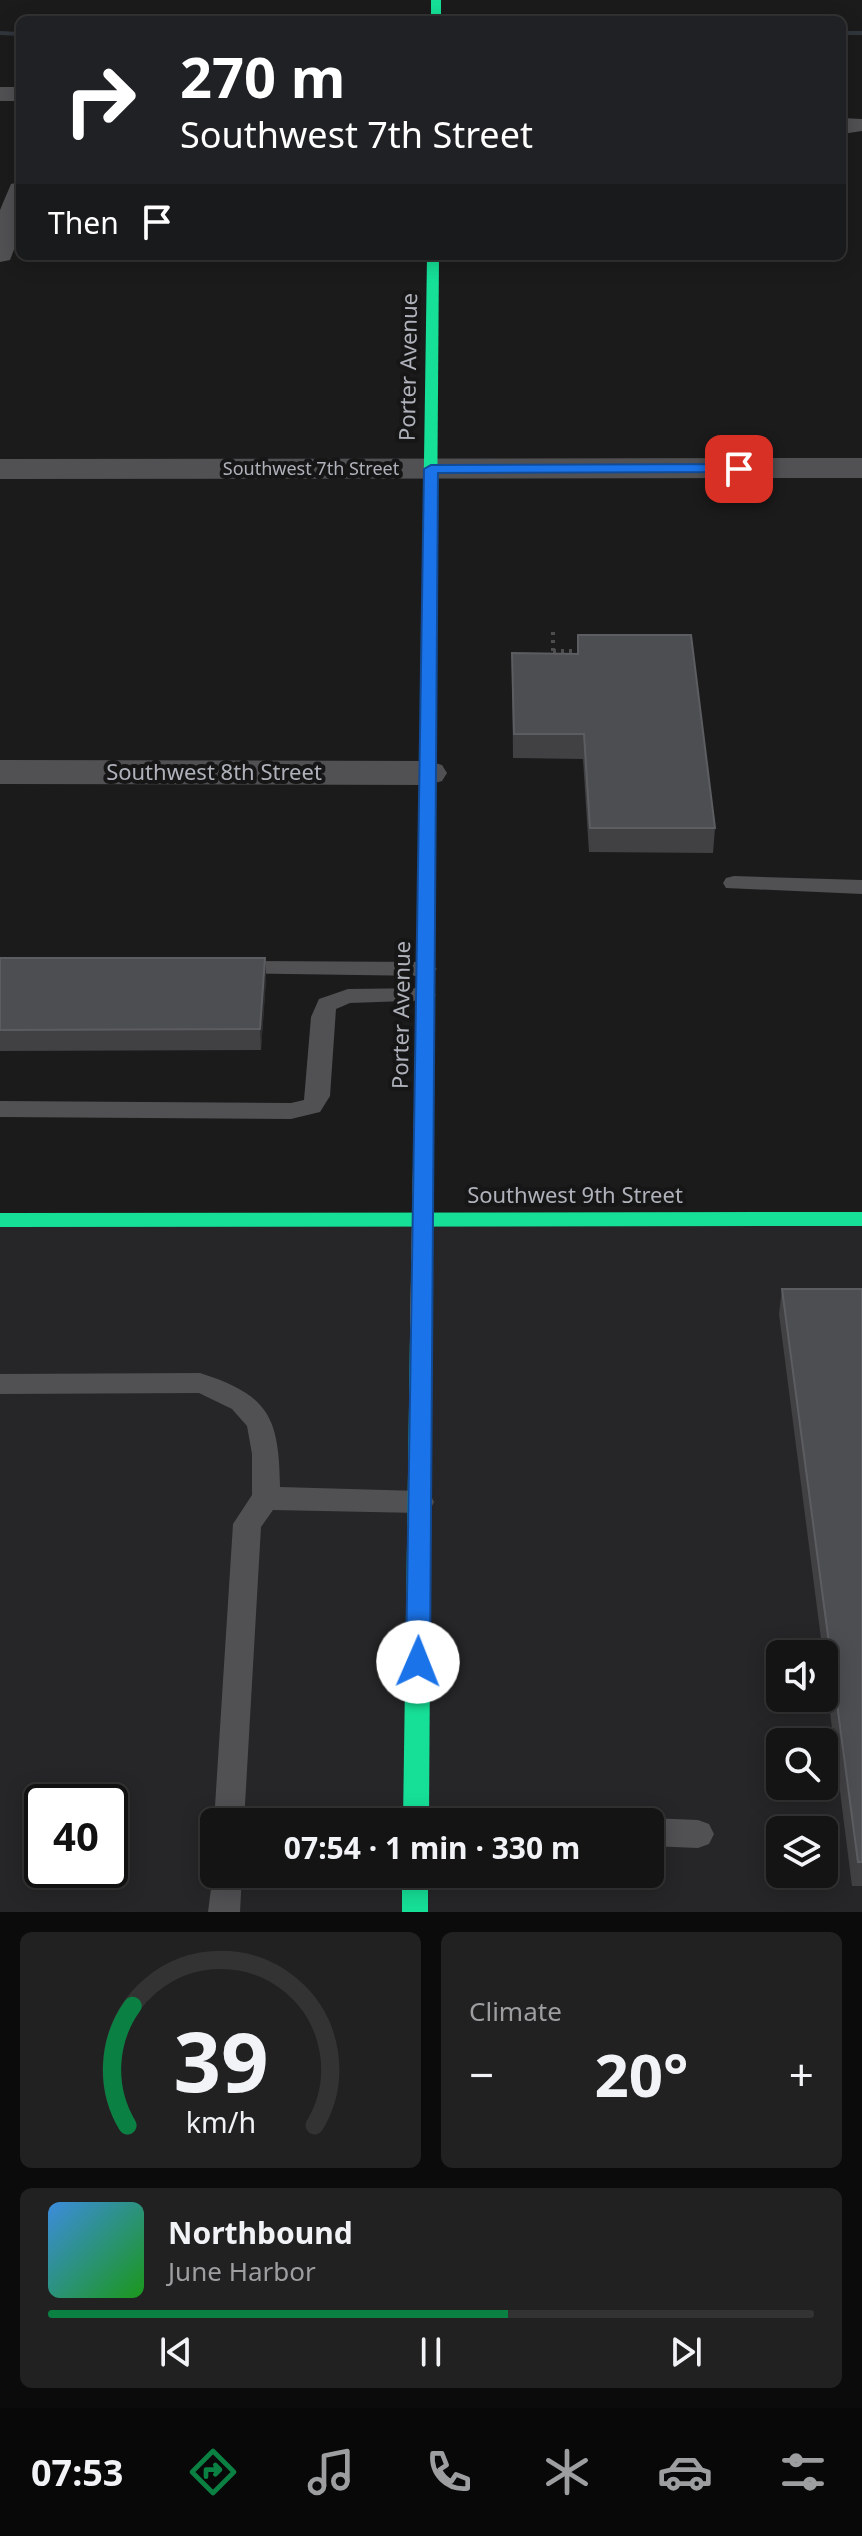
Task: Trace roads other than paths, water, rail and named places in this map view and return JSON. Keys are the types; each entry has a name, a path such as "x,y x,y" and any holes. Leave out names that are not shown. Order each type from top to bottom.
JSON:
{"street":[{"path":"0,254 16,203"},
{"name":"Porter Avenue","path":"416,1808 433,260"},
{"name":"Southwest 7th Street","path":"0,469 862,468"},
{"name":"Southwest 8th Street","path":"0,772 428,773"},
{"name":"Southwest 9th Street","path":"0,1220 862,1219"},
{"path":"415,1888 415,1912"}],"lane":[{"path":"734,883 862,886"},
{"path":"217,968 426,969"},
{"path":"0,1109 291,1111 312,1106 318,1096 322,1017 327,1004 348,996 425,995"},
{"path":"0,1384 200,1383 231,1393 256,1411 265,1434 266,1498 247,1524 230,1808"},
{"path":"266,1498 420,1502"},
{"path":"664,1833 698,1834"},
{"path":"224,1912 225,1888"}],"waterway":[{"path":"0,33 16,34"},
{"path":"846,33 862,33"}]}
